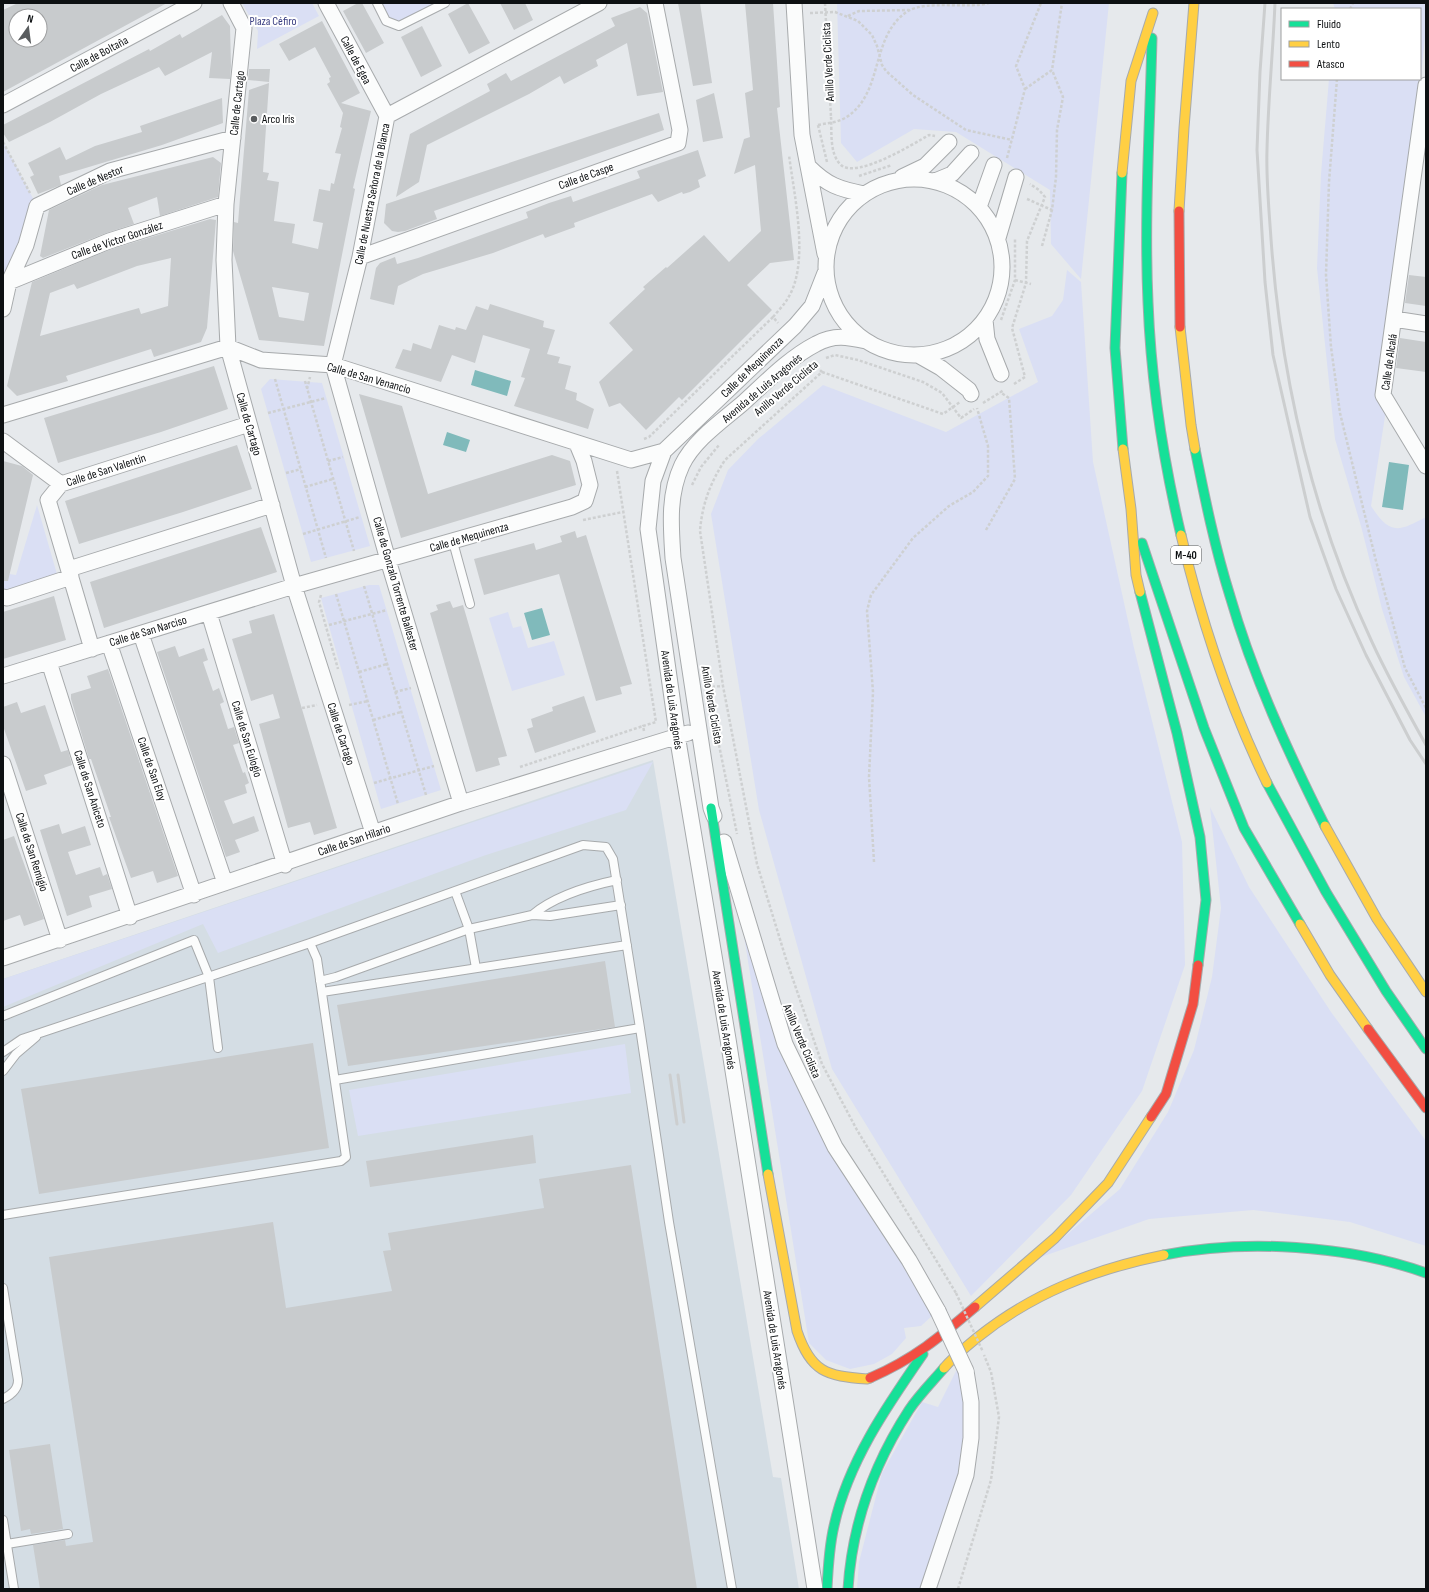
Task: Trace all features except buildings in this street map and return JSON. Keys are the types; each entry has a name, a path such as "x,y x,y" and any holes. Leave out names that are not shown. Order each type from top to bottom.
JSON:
{"highway":[{"name":"M-40","path":"1154,3 1148,203 1150,338 1162,451 1176,521 1205,622 1238,716 1260,770 1320,883 1365,957 1426,1049"},
{"name":"M-40","path":"1194,3 1180,196 1179,266 1181,339 1194,449 1208,514 1235,615 1269,706 1312,802 1347,869 1389,940 1426,992"},
{"path":"711,808 770,1190 797,1331 804,1351 812,1362 822,1369 839,1377 867,1379 893,1368 930,1345 1055,1238 1108,1183 1166,1094 1193,1004 1206,900 1200,837 1177,733 1149,632 1136,575 1132,509 1122,446 1115,348 1120,192 1131,81 1153,13"},
{"path":"1132,509 1204,728 1244,828 1330,975 1394,1066 1426,1108"},
{"path":"848,1589 852,1550 867,1491 884,1453 910,1406 936,1375 988,1327 1018,1306 1060,1285 1105,1269 1150,1257 1222,1246 1288,1245 1359,1255 1426,1273"},
{"path":"827,1589 835,1520 848,1483 864,1445 892,1398 930,1345"}],"street":[{"name":"Calle de Boltaña","path":"3,104 194,3"},
{"name":"Calle de Cartago","path":"231,3 244,28 226,204 224,260 228,347 294,586 373,833"},
{"name":"Calle de Egea","path":"326,3 386,116"},
{"name":"Calle de Nuestra Señora de la Blanca","path":"333,365 360,257 386,116 599,3"},
{"name":"Calle de Caspe","path":"360,257 678,143 680,130 655,3"},
{"path":"795,8 802,127 825,266 832,299 838,312 846,323 866,341 891,352 918,355 943,350 955,344 971,334 984,320 995,301 1001,281 1002,259 998,238 990,222 979,207 956,190 935,181 916,178 898,180"},
{"name":"Calle de Alcalá","path":"1426,85 1421,168 1394,319 1383,395 1426,466"},
{"name":"Calle de Nestor","path":"37,206 110,172 233,138"},
{"path":"825,266 829,240 837,222 849,206 874,188 898,180 925,166 949,142"},
{"path":"935,181 952,174 971,153"},
{"path":"809,167 822,180 839,188 864,194"},
{"path":"979,207 1006,176"},
{"path":"998,238 1006,176"},
{"name":"Calle de Víctor González","path":"6,276 109,240 226,204"},
{"path":"3,309 6,276 26,245 37,206"},
{"name":"Calle de Mequinenza","path":"664,451 788,333 812,306 825,266"},
{"name":"Calle de Alcalá","path":"1394,319 1426,324"},
{"path":"984,320 987,339 1001,374"},
{"name":"Avenida de Luis Aragonés","path":"866,341 843,336 817,343 811,358 791,360 697,444 682,465 673,495 670,518 673,558 701,688 698,715 711,808 724,842 785,1044 835,1147 910,1260 938,1310 966,1371 971,1402 971,1438 966,1475 928,1589"},
{"path":"3,415 228,347"},
{"name":"Calle de San Venancio","path":"228,347 261,360 333,365 631,460 664,451"},
{"path":"918,355 941,368 969,390 974,401"},
{"name":"Calle de Gonzalo Torrente Ballester","path":"333,365 388,560 461,803"},
{"name":"Calle de San Valentín","path":"92,649 48,500 61,484 249,424"},
{"path":"3,441 61,484"},
{"name":"Calle de Mequinenza","path":"294,586 572,508 585,501 590,485 577,444"},
{"name":"Avenida de Luis Aragonés","path":"664,451 653,481 648,529 671,693 683,734 816,1589"},
{"path":"3,597 7,598 70,573 272,505"},
{"name":"Calle de San Narciso","path":"3,676 294,586"},
{"name":"Calle de San Eulogio","path":"209,613 284,864"},
{"path":"141,634 225,883"},
{"name":"Calle de San Eloy","path":"109,644 194,894"},
{"name":"Calle de San Aniceto","path":"49,662 130,917"},
{"path":"698,715 683,734 702,746"},
{"name":"Calle de San Hilario","path":"3,958 130,917 225,883 461,803 683,734"},
{"name":"Calle de San Remigio","path":"3,764 60,940"}],"lane":[{"path":"377,3 386,20 399,26 445,3"},
{"path":"453,542 470,604"},
{"path":"3,1052 22,1039 310,943 583,844 606,848 613,859 617,880 669,1222 732,1589"},
{"path":"532,915 546,904 598,884 617,880"},
{"path":"455,891 469,929 476,968"},
{"path":"320,981 336,977 469,929 532,915 550,916 620,905"},
{"path":"3,1016 194,940 209,977 218,1048"},
{"path":"3,1215 341,1161 346,1157 317,959 310,943"},
{"path":"322,992 627,946"},
{"path":"335,1080 640,1028"},
{"path":"3,1071 16,1054 39,1034"},
{"path":"3,1288 18,1380 18,1386 11,1395 3,1399"},
{"path":"3,1520 14,1589"},
{"path":"7,1544 68,1534"}],"path":[{"name":"Anillo Verde Ciclista","path":"825,3 832,144 836,159 848,169 860,167 898,153 929,135 937,136 949,142"},
{"path":"848,16 859,11 909,10 936,4 967,5 990,3"},
{"path":"1006,176 1012,140 1025,89 1016,66 1041,3"},
{"path":"1042,246 1052,210 1056,177 1057,130 1063,97 1052,70 1062,3"},
{"path":"795,8 826,13 835,12 858,21 869,30 877,46 882,66 902,86 960,126 980,134 1012,140"},
{"path":"802,127 831,123 845,118 860,104 873,82 879,54 889,29 909,10"},
{"path":"1025,89 1052,70"},
{"path":"1337,80 1329,182 1326,275 1331,347 1340,413 1376,561 1405,668 1426,708"},
{"path":"818,125 822,148 829,167"},
{"path":"3,142 37,206"},
{"path":"643,440 649,437 772,318 788,298 798,269 799,236 788,153"},
{"path":"855,178 894,164"},
{"path":"1006,176 1027,199 1052,210"},
{"path":"1006,176 1040,190 1045,198 1027,241 1026,283 1012,328 1025,377 1013,385"},
{"path":"1025,206 1027,199"},
{"path":"1000,322 1015,280 1014,241 1017,234"},
{"path":"1015,280 1031,284"},
{"path":"772,318 788,333"},
{"name":"Anillo Verde Ciclista","path":"822,358 835,355 858,360 923,382 942,393 961,418 974,401 1000,392 1006,388"},
{"name":"Anillo Verde Ciclista","path":"807,368 811,358"},
{"path":"811,358 822,372 943,414 953,406 974,401 980,415 988,446 988,476 973,492 949,506 913,538 879,582 871,595 867,611 872,692 869,777 874,862"},
{"path":"822,372 725,460 716,474 706,495 701,514 700,532 723,686 757,864 786,959 822,1064 857,1130 956,1293 991,1372 999,1417 991,1480 958,1589"},
{"path":"275,379 326,558"},
{"path":"305,382 354,550"},
{"path":"986,530 1015,479 1009,398 1000,392"},
{"path":"268,414 326,398"},
{"path":"691,488 701,467 725,440"},
{"path":"328,461 344,457"},
{"path":"286,473 301,469"},
{"path":"586,471 617,470 652,697 671,693"},
{"path":"306,487 333,479"},
{"path":"303,534 361,517"},
{"path":"364,586 426,795"},
{"path":"336,594 398,804"},
{"path":"329,625 387,610"},
{"path":"359,672 387,664"},
{"name":"Anillo Verde Ciclista","path":"707,679 701,688 709,694"},
{"path":"701,688 723,686"},
{"path":"395,692 411,688"},
{"path":"349,705 368,701"},
{"path":"373,720 401,712"},
{"name":"Anillo Verde Ciclista","path":"716,729 738,837"},
{"path":"374,783 434,766"}],"shaded area":[{"path":"653,760 773,1477 781,1478 799,1589 3,1589 3,979"}],"green space":[{"name":"Plaza Céfiro","path":"242,3 312,3 319,16 257,49 258,31"},
{"path":"380,3 438,3 400,22 387,17"},
{"path":"837,3 1109,3 1081,279 1051,244 1050,190 956,132 914,129 857,162 841,143"},
{"path":"1333,3 1426,3 1426,28 1421,76 1421,8 1335,8"},
{"path":"1329,80 1421,80 1386,410 1371,506 1384,522 1395,528 1408,526 1426,517 1426,717 1404,677 1382,609 1361,526 1335,439 1317,268 1321,174"},
{"path":"3,142 37,206 9,282 3,270"},
{"path":"1067,270 1081,282 1093,462 1134,648 1182,842 1185,965 1142,1091 1071,1195 971,1296 832,1069 759,810 711,514 728,470 758,439 823,385 946,432 1038,382 1019,329 1052,316 1063,300"},
{"path":"270,379 322,383 370,546 311,562 261,389"},
{"path":"37,505 61,588 3,605 3,573 16,575"},
{"path":"369,585 379,585 441,790 381,809 321,598"},
{"path":"508,612 513,628 521,626 528,648 554,641 565,675 512,691 489,618"},
{"path":"653,762 626,810 483,856 218,953 203,924 3,1007 3,979"},
{"path":"1210,807 1249,887 1331,1012 1426,1141 1426,1246 1350,1222 1253,1210 1149,1219 1041,1257 1120,1189 1168,1112 1194,1050 1212,977 1221,908"},
{"path":"744,936 746,936 782,1049 934,1314 921,1326 904,1328 906,1338 892,1354 874,1364 850,1369 826,1360 809,1343"},
{"path":"625,1044 631,1093 358,1136 349,1090"},
{"path":"957,1369 961,1376 966,1415 965,1456 952,1501 921,1589 857,1589 859,1562 882,1473 922,1402 938,1407"}],"water":[{"path":"475,370 511,381 507,396 471,385"},
{"path":"447,432 470,440 466,452 443,445"},
{"path":"1389,462 1409,465 1403,510 1382,507"},
{"path":"542,608 550,635 532,640 524,613"}],"railway":[{"path":"1265,3 1260,72 1257,150 1265,282 1273,355 1310,517 1336,589 1366,655 1410,740 1426,764"},
{"path":"1275,3 1268,132 1267,183 1276,291 1292,394 1303,445 1317,496 1351,594 1372,642 1426,745"},
{"path":"670,1075 677,1124"},
{"path":"678,1075 684,1122"}],"traffic: fast":[{"path":"1152,38 1148,170 1148,302 1152,361 1163,449 1181,535"},
{"path":"1122,173 1115,348 1123,449"},
{"path":"1195,449 1215,542 1239,626 1272,713 1325,826"},
{"path":"1142,543 1204,728 1244,828 1300,924"},
{"path":"1140,592 1177,733 1200,837 1206,900 1198,965"},
{"path":"1267,783 1326,892 1386,991 1426,1049"},
{"path":"711,808 768,1174"},
{"path":"1164,1255 1228,1247 1262,1246 1296,1248 1364,1256 1426,1273"},
{"path":"827,1589 832,1534 840,1502 849,1479 859,1457 883,1414 923,1354"},
{"path":"848,1589 854,1542 860,1518 875,1473 896,1431 909,1410 944,1368"}],"traffic: slow":[{"path":"1179,211 1194,3"},
{"path":"1122,173 1131,81 1153,13"},
{"path":"1180,327 1195,449"},
{"path":"1123,449 1131,509 1136,575 1140,592"},
{"path":"1181,535 1217,662 1240,723 1267,783"},
{"path":"1325,826 1377,919 1426,992"},
{"path":"1300,924 1330,975 1368,1029"},
{"path":"975,1307 1055,1238 1108,1183 1151,1117"},
{"path":"768,1174 797,1331 802,1345 814,1363 822,1369 841,1376 867,1379 870,1378"},
{"path":"944,1368 965,1348 999,1321 1043,1295 1089,1275 1164,1255"}],"traffic: jam":[{"path":"1179,211 1180,327"},
{"path":"1151,1117 1166,1094 1193,1004 1198,965"},
{"path":"1368,1029 1426,1108"},
{"path":"870,1378 886,1371 926,1347 975,1307"}],"place":[{"name":"Arco Iris","path":"254,119"}]}
